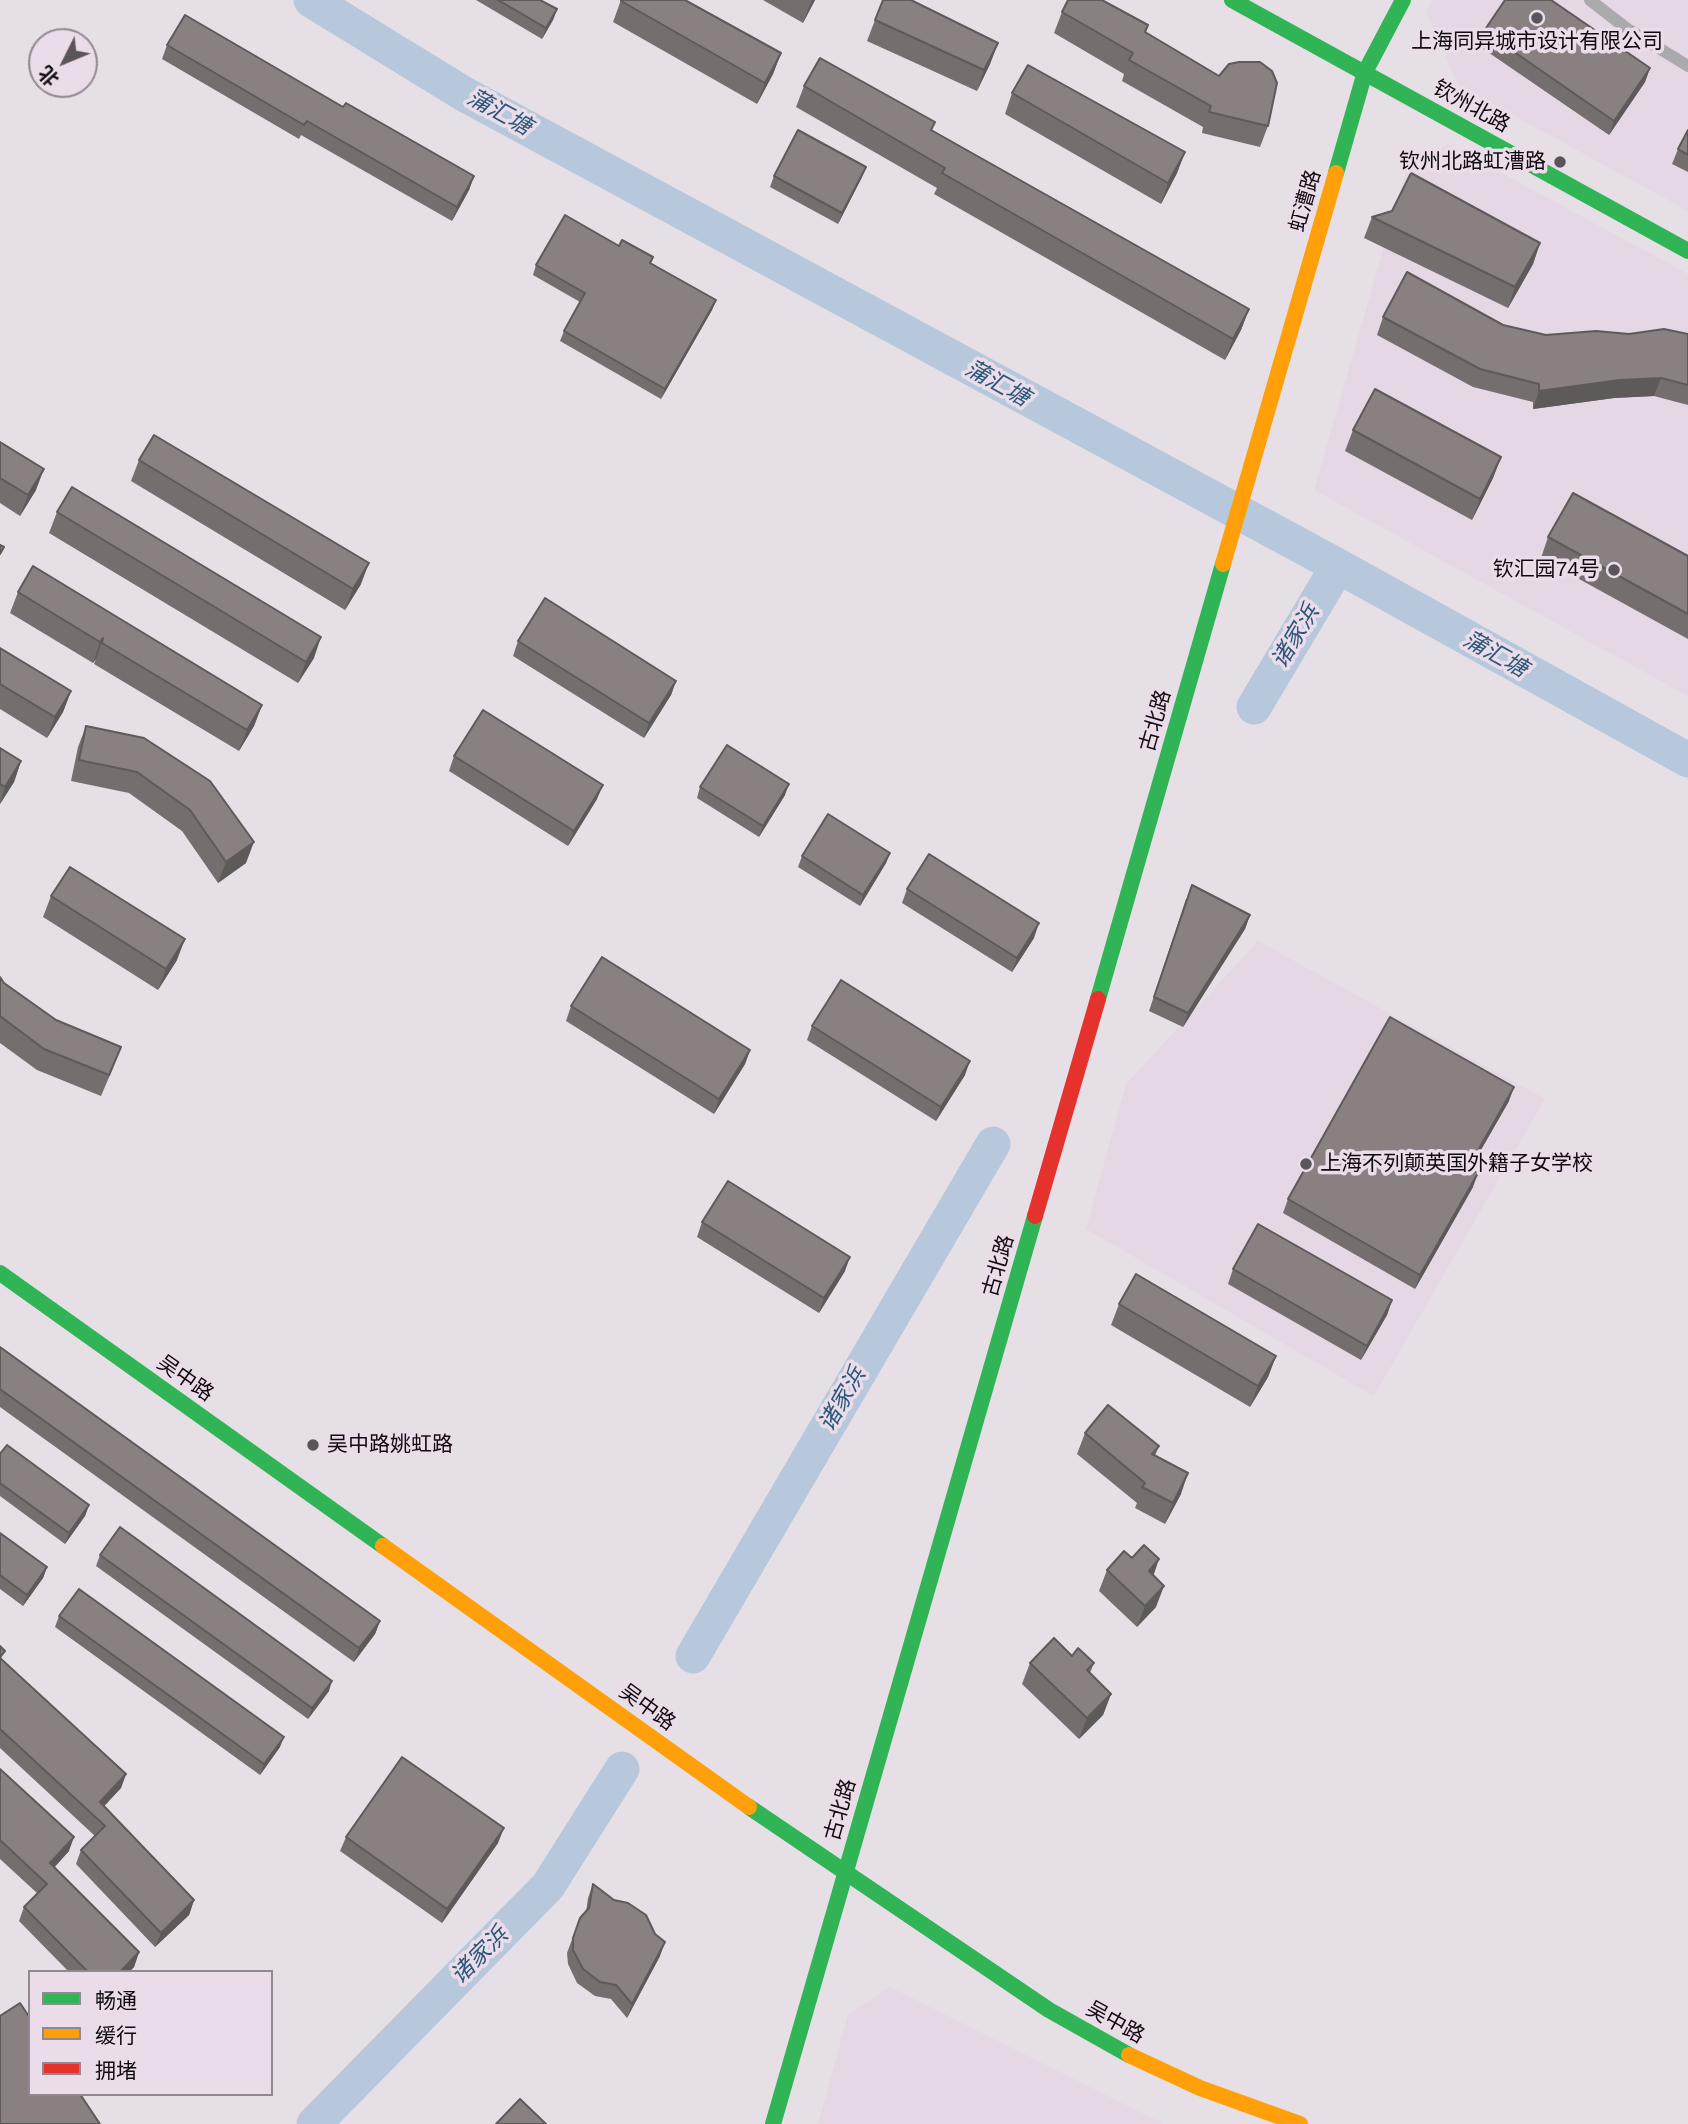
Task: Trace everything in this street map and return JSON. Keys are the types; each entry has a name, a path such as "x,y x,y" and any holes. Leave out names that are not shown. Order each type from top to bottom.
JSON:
{"main road":[{"name":"钦州北路","path":"1232,0 1688,251"},
{"name":"虹漕路","path":"1265,419 1366,72 1403,0"},
{"name":"古北路","path":"773,2124 1265,419"},
{"name":"吴中路","path":"0,1273 845,1873 1049,2010 1130,2056 1200,2088 1300,2124"}],"lane":[{"path":"1590,0 1626,28 1688,66"}],"shaded area":[{"path":"1432,0 1688,0 1688,211 1458,85 1426,12"},
{"path":"1448,144 1688,274 1688,696 1314,490 1407,167"},
{"name":"上海不列颠英国外籍子女学校","path":"1258,941 1545,1099 1374,1396 1086,1229 1126,1084"},
{"path":"890,1987 1164,2124 818,2124 848,2015"}],"building":[{"path":"498,0 540,0 557,9 546,28"},
{"path":"621,0 685,0 781,53 765,83"},
{"path":"883,0 911,0 998,43 984,70 875,20"},
{"path":"1068,0 1102,0 1148,25 1145,32 1219,76 1229,64 1260,62 1272,71 1277,83 1268,126 1209,112 1211,106 1129,60 1133,53 1062,12"},
{"path":"1505,0 1551,0 1650,68 1614,121 1484,31"},
{"path":"185,15 343,107 346,103 474,176 457,207 307,121 304,125 167,45"},
{"path":"820,58 935,122 931,130 1249,309 1233,339 942,173 945,168 804,86"},
{"path":"1028,65 1185,152 1168,183 1012,93"},
{"path":"798,130 866,167 842,213 774,176"},
{"path":"1688,130 1688,155 1678,149"},
{"path":"1411,173 1540,243 1515,287 1372,217 1392,211"},
{"path":"565,215 619,246 622,240 653,257 650,263 716,300 665,389 564,331 585,293 536,265"},
{"path":"1407,272 1503,325 1546,335 1596,331 1629,334 1664,329 1688,334 1688,385 1661,378 1620,380 1539,391 1539,384 1480,369 1383,317"},
{"path":"1375,389 1501,457 1480,499 1353,430"},
{"path":"154,435 369,563 353,589 139,460"},
{"path":"0,442 44,469 28,495 0,478"},
{"path":"72,487 321,637 306,662 57,512"},
{"path":"1573,493 1688,556 1688,614 1548,537"},
{"path":"33,566 262,705 247,730 102,643 103,638 100,642 18,592"},
{"path":"545,598 676,681 649,723 518,641"},
{"path":"0,648 71,691 55,717 0,684"},
{"path":"483,710 603,785 574,831 454,756"},
{"path":"86,726 144,738 210,781 254,842 226,862 190,810 137,772 79,760"},
{"path":"727,745 789,784 763,826 700,787"},
{"path":"0,748 21,761 5,787 0,784"},
{"path":"828,814 890,853 863,895 802,856"},
{"path":"929,854 1039,923 1017,958 907,889"},
{"path":"70,867 185,939 166,969 51,896"},
{"path":"1192,885 1250,915 1188,1013 1154,997"},
{"path":"602,957 750,1050 719,1099 571,1006"},
{"path":"0,977 4,983 56,1020 121,1047 109,1075 44,1049 0,1016"},
{"path":"841,980 970,1061 941,1107 812,1026"},
{"path":"1390,1017 1514,1087 1468,1168 1478,1173 1420,1275 1288,1199"},
{"path":"728,1181 850,1257 824,1298 702,1222"},
{"path":"1258,1224 1392,1300 1367,1346 1233,1269"},
{"path":"1136,1274 1276,1356 1258,1386 1119,1304"},
{"path":"0,1347 380,1621 359,1648 0,1389"},
{"path":"1108,1405 1159,1446 1152,1454 1188,1473 1173,1503 1142,1487 1145,1483 1085,1433"},
{"path":"7,1445 89,1505 69,1533 0,1483 0,1454"},
{"path":"120,1527 332,1681 312,1708 100,1555"},
{"path":"0,1533 47,1567 27,1595 0,1575"},
{"path":"1144,1545 1159,1559 1149,1571 1164,1586 1145,1606 1107,1570 1124,1551 1132,1558"},
{"path":"79,1589 284,1737 264,1764 59,1616"},
{"path":"1054,1638 1072,1656 1078,1648 1094,1663 1087,1670 1111,1694 1087,1718 1030,1663"},
{"path":"0,1658 126,1774 100,1802 194,1900 161,1933 81,1850 105,1826 0,1729"},
{"path":"402,1757 504,1828 447,1909 346,1837"},
{"path":"0,1769 74,1837 50,1863 139,1952 122,1970 86,1970 24,1907 47,1884 0,1840"},
{"path":"593,1884 614,1900 628,1903 646,1915 655,1934 665,1942 632,2004 616,1985 600,1982 583,1969 573,1950 573,1938 580,1918 589,1908"},
{"path":"20,2003 28,2015 28,2096 81,2096 100,2124 0,2124 0,2016"},
{"path":"520,2099 546,2124 496,2124"}],"waterway":[{"name":"蒲汇塘","path":"311,0 464,94 1338,566 1688,760"},
{"name":"诸家浜","path":"1254,707 1338,566"},
{"name":"诸家浜","path":"693,1656 993,1144"},
{"name":"诸家浜","path":"314,2124 548,1886 622,1769"}],"traffic: fast":[{"path":"1232,0 1688,251"},
{"path":"1336,173 1365,72 1403,0"},
{"path":"1098,999 1223,564"},
{"path":"773,2124 1035,1216"},
{"path":"0,1273 383,1546"},
{"path":"749,1807 1049,2010 1129,2055"}],"traffic: slow":[{"path":"1223,564 1336,173"},
{"path":"383,1546 749,1807"},
{"path":"1129,2055 1200,2088 1300,2124"}],"traffic: jam":[{"path":"1035,1216 1098,999"}],"place":[{"name":"上海同异城市设计有限公司","path":"1537,18"},
{"name":"钦州北路虹漕路","path":"1560,162"},
{"name":"钦汇园74号","path":"1614,570"},
{"name":"上海不列颠英国外籍子女学校","path":"1306,1164"},
{"name":"吴中路姚虹路","path":"313,1445"}]}
